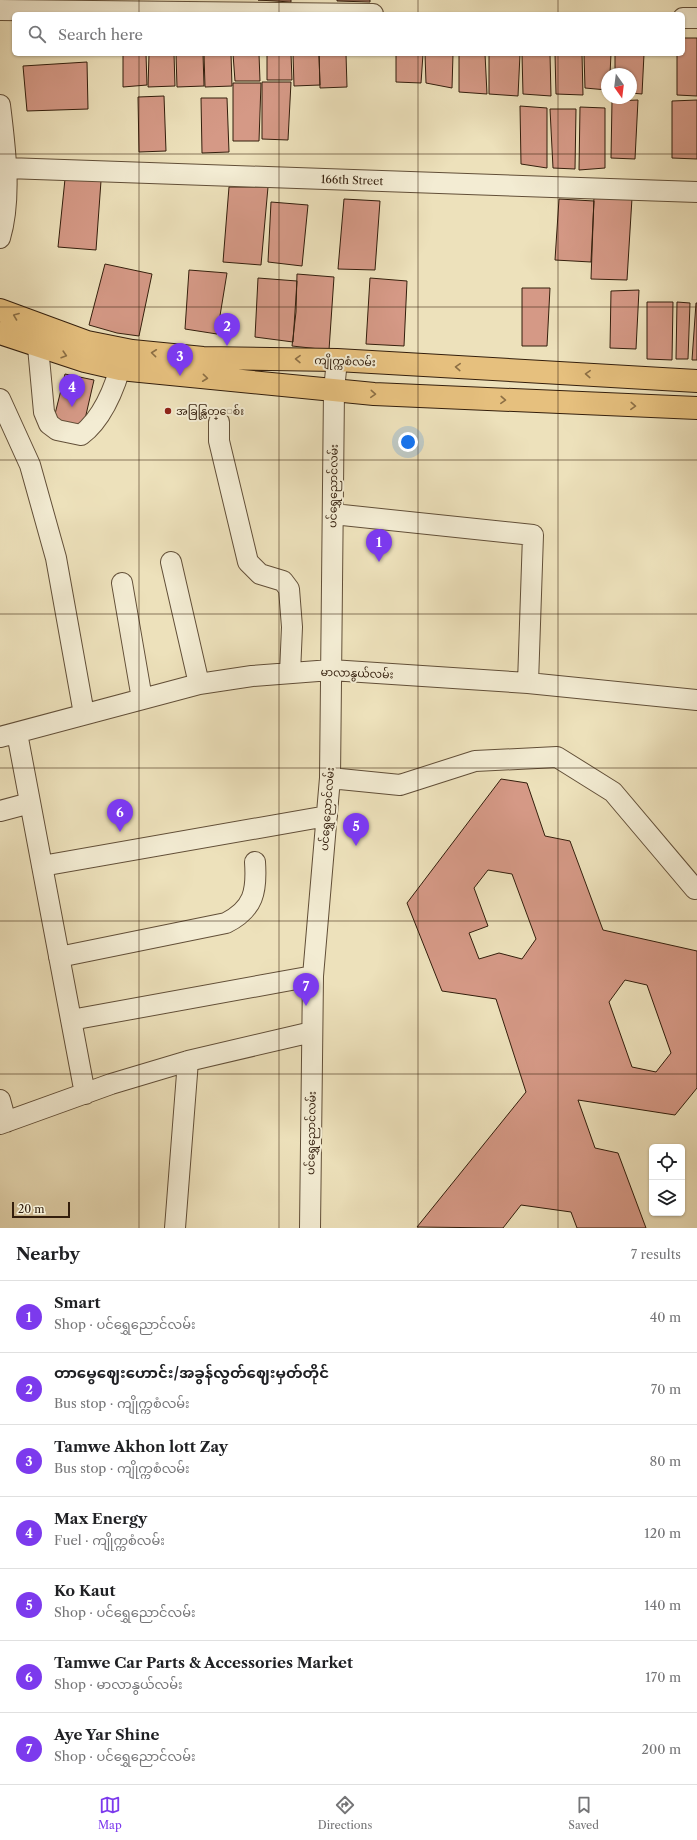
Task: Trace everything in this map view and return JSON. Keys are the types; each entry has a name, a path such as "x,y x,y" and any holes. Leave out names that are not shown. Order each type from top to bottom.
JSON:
{"main road":[{"name":"ကျိုက္ကစံလမ်း","path":"0,310 41,336 85,361 203,358 337,360 697,381"},
{"name":"ကျိုက္ကစံလမ်း","path":"0,333 41,336"},
{"name":"ကျိုက္ကစံလမ်း","path":"122,359 334,390 390,395 697,408"}],"street":[{"path":"0,10 187,12"},
{"path":"685,18 697,18"},
{"path":"0,105 7,168 3,227 0,238"},
{"name":"166th Street","path":"7,168 697,192"},
{"path":"41,336 44,412 49,424 57,430 81,435 93,427 109,397 122,359"},
{"name":"ပင်ရွှေညောင်လမ်း","path":"305,1228 313,976 330,778 334,390 337,360"},
{"path":"0,399 5,426 30,466 56,558 84,714"},
{"path":"219,422 219,441 248,562 260,574 283,581 289,589 292,627 290,673"},
{"path":"333,514 533,535 528,683"},
{"path":"171,562 199,684"},
{"path":"122,583 142,699"},
{"name":"မာလာနွယ်လမ်း","path":"8,735 199,684 290,673 331,670 528,683 697,700"},
{"path":"8,735 30,803 86,1094"},
{"path":"330,778 400,785 475,761 557,757 613,792 696,889"},
{"path":"0,810 30,803"},
{"path":"42,866 327,816"},
{"path":"59,957 218,925 233,920 240,916 254,895 256,880 255,862"},
{"path":"71,1020 313,976"},
{"path":"0,1100 3,1123 188,1061 312,1032"},
{"path":"175,1228 188,1061"}],"building":[{"path":"258,0 291,0 291,2"},
{"path":"337,0 370,0 370,2 337,1"},
{"path":"685,38 697,38 697,96 677,95 677,56 685,56"},
{"path":"123,56 146,56 147,85 123,87"},
{"path":"149,56 174,56 175,86 148,87"},
{"path":"176,56 203,56 204,86 177,87"},
{"path":"204,56 231,56 232,86 205,87"},
{"path":"233,56 259,56 260,81 235,81"},
{"path":"267,56 291,56 292,80 267,80"},
{"path":"293,56 319,56 320,85 294,86"},
{"path":"319,56 346,56 347,87 320,88"},
{"path":"396,56 423,56 421,83 396,82"},
{"path":"425,56 453,56 452,88 426,83"},
{"path":"459,56 485,56 487,94 459,92"},
{"path":"489,56 520,56 518,96 489,94"},
{"path":"522,56 550,56 551,96 523,94"},
{"path":"555,56 582,56 583,95 556,94"},
{"path":"584,56 611,56 610,68 601,68 601,89 585,88"},
{"path":"615,56 644,56 642,94 637,94 637,68 615,68"},
{"path":"87,62 88,109 27,111 23,66"},
{"path":"262,82 291,82 288,140 262,139"},
{"path":"233,83 261,83 259,141 233,141"},
{"path":"164,96 166,151 139,152 138,97"},
{"path":"201,98 227,98 229,152 202,153"},
{"path":"638,100 635,159 611,158 612,104 637,104"},
{"path":"697,100 697,159 672,158 672,101"},
{"path":"520,106 547,108 547,168 521,164"},
{"path":"580,107 605,108 605,168 579,170"},
{"path":"550,109 576,109 575,169 553,168"},
{"path":"65,179 101,181 96,250 58,247"},
{"path":"229,187 268,187 261,265 223,262"},
{"path":"594,197 632,198 627,280 591,279"},
{"path":"344,199 380,201 375,270 338,269"},
{"path":"559,199 594,201 591,262 555,260"},
{"path":"271,202 308,205 302,266 268,262"},
{"path":"105,264 152,274 139,336 117,333 89,325"},
{"path":"189,270 227,273 217,334 185,329"},
{"path":"297,274 334,277 329,350 292,346 296,312"},
{"path":"258,278 297,281 293,342 255,337"},
{"path":"370,278 407,281 404,346 366,344"},
{"path":"522,288 550,288 547,346 522,346"},
{"path":"639,290 636,349 610,348 611,291"},
{"path":"647,302 673,302 672,360 647,359"},
{"path":"677,302 690,303 688,359 676,359"},
{"path":"696,303 697,360 692,360"},
{"path":"65,374 94,380 80,441 50,434"},
{"path":"501,779 527,783 545,836 570,841 603,930 697,951 697,1088 675,1115 578,1100 595,1148 618,1153 646,1228 577,1228 571,1212 521,1205 503,1228 417,1227 526,1092 496,999 442,991 407,903","holes":["488,870 512,874 536,939 522,959 499,953 479,959 469,933 488,926 474,888","625,980 647,985 671,1053 656,1072 632,1067 609,1002"]}],"place":[{"name":"တာမွေဈေးဟောင်း/အခွန်လွတ်ဈေးမှတ်တိုင်","path":"227,346"},
{"name":"Tamwe Akhon lott Zay","path":"180,376"},
{"name":"Max Energy","path":"72,407"},
{"name":"အခြန္လြတ္ေစ်း","path":"168,411"},
{"name":"Smart","path":"379,562"},
{"name":"Tamwe Car Parts & Accessories Market","path":"120,832"},
{"name":"Ko Kaut","path":"356,846"},
{"name":"Aye Yar Shine","path":"306,1006"}]}
